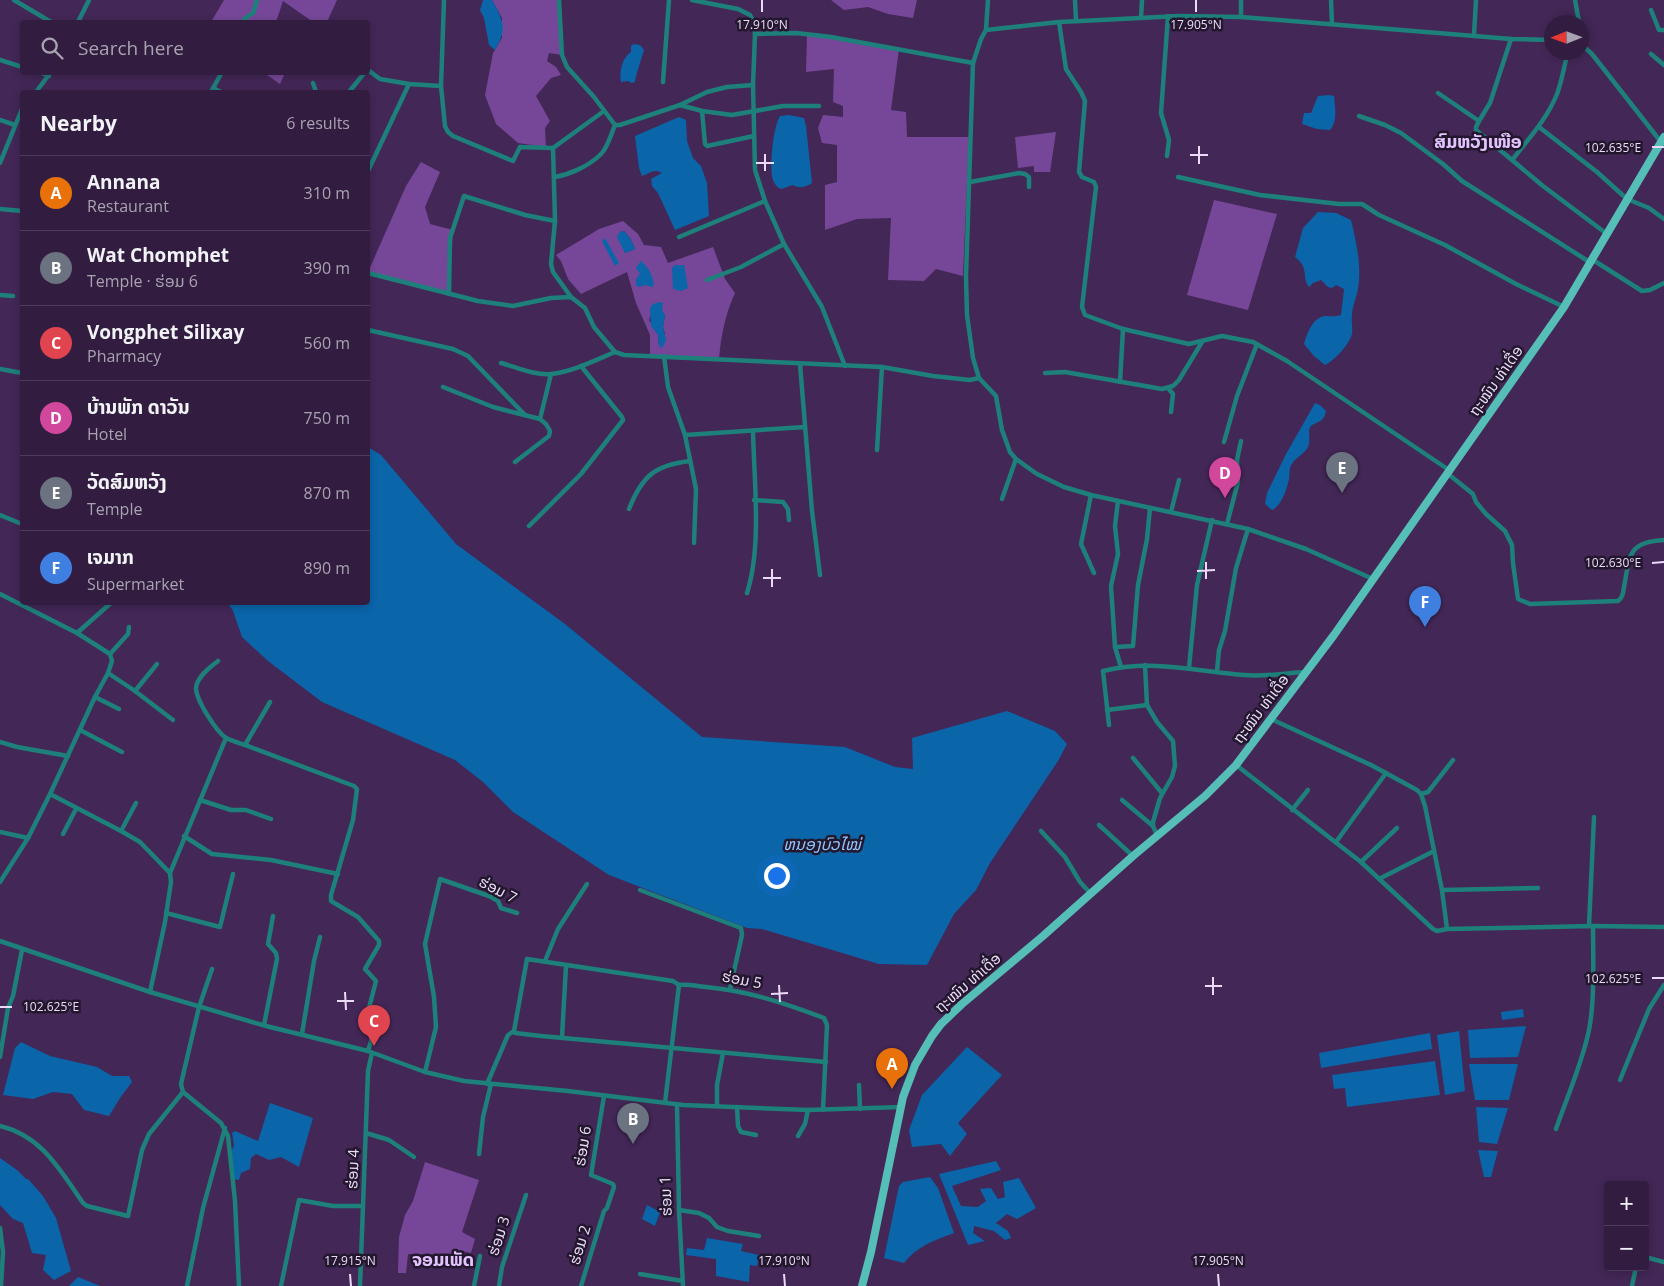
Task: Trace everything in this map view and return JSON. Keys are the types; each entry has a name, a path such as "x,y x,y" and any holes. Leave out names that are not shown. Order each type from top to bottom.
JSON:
{"main road":[{"name":"ຖະໝົນ ທ່າເດື່ອ","path":"862,1286 901,1107 914,1065 926,1046 942,1024 962,1004 1205,796 1236,765 1272,720 1373,579 1564,307 1663,140"},
{"name":"ຖະໝົນ ທ່າເດື່ອ","path":"866,1286 869,1260"}],"street":[{"path":"14,0 49,20"},
{"path":"79,20 89,0"},
{"path":"244,19 253,13 256,0"},
{"path":"444,0 442,86 445,126 453,136 510,161 515,158 520,147 553,148 604,111"},
{"path":"559,0 564,60 570,72 594,97 615,124 620,125 727,87 753,85"},
{"path":"663,82 669,0"},
{"path":"692,0 745,12 750,15 753,21 755,34 753,85 755,170 765,201 784,244 822,307 845,366"},
{"path":"988,0 986,30 980,38 973,62 966,277 967,314 973,358 979,378 996,396 1007,446 1016,459 1037,474 1064,487 1091,495 1248,529 1306,549 1373,579"},
{"path":"1075,0 1076,21"},
{"path":"1141,18 1142,0"},
{"path":"1241,0 1241,17"},
{"path":"1331,0 1332,24"},
{"path":"1474,35 1476,0"},
{"path":"1575,0 1578,15"},
{"path":"1650,10 1659,30 1664,30"},
{"path":"986,30 1059,22 1168,16 1241,17 1511,39 1544,40"},
{"path":"1166,156 1169,140 1161,113 1168,16"},
{"path":"1059,22 1066,69 1085,101 1079,172 1083,178 1092,180 1096,187 1082,311 1087,316 1123,329 1189,344 1222,336 1256,344 1287,361 1448,471 1473,494 1476,502 1486,514 1505,531 1512,545 1512,563 1518,599 1522,602 1530,604 1618,600 1623,596 1630,557 1634,550 1648,541 1664,540"},
{"path":"755,34 796,33 831,37 973,62"},
{"path":"1511,39 1490,103 1476,126 1476,130 1556,196 1607,234"},
{"path":"1589,51 1663,140"},
{"path":"1651,54 1664,65"},
{"path":"0,60 20,66"},
{"path":"1513,159 1539,127 1558,92 1566,60"},
{"path":"370,72 380,79 409,84 442,86"},
{"path":"38,90 49,75"},
{"path":"212,90 220,75"},
{"path":"351,90 363,75"},
{"path":"314,84 316,90"},
{"path":"370,167 409,84"},
{"path":"1438,94 1479,121"},
{"path":"680,105 702,111 732,115 783,106 820,106"},
{"path":"702,111 705,144 707,146 754,136"},
{"path":"0,162 20,114"},
{"path":"1359,116 1401,133 1443,164 1462,181 1642,291 1650,290 1664,282"},
{"path":"0,120 15,125"},
{"path":"554,177 567,175 602,154 615,124"},
{"path":"1539,127 1597,172 1627,199 1649,208 1664,219"},
{"path":"553,148 555,221 551,254 553,272 572,297 585,308 594,328 615,352 624,355 882,367 933,376 970,380 979,378"},
{"path":"970,182 1019,173 1029,177 1029,187"},
{"path":"1178,177 1260,195 1339,204 1362,204 1379,215 1445,245 1516,284 1564,307"},
{"path":"450,294 450,238 464,196 525,215 555,221"},
{"path":"679,237 765,201"},
{"path":"0,209 20,211"},
{"path":"707,280 741,267 784,244"},
{"path":"370,274 478,301 513,306 551,298 572,297"},
{"path":"0,295 13,296"},
{"path":"1120,382 1123,329"},
{"path":"370,330 453,350 468,356 525,415"},
{"path":"1045,373 1065,372 1162,389 1168,388 1179,380 1202,342"},
{"path":"1224,442 1237,396 1256,344"},
{"path":"501,363 551,374 581,366 615,352"},
{"path":"664,356 670,398 685,435 696,489 694,543"},
{"path":"800,364 820,574"},
{"path":"529,526 581,474 623,420 581,366"},
{"path":"877,450 882,367"},
{"path":"0,369 20,373"},
{"path":"540,419 551,374"},
{"path":"443,388 493,407 540,419 550,431 548,436 515,462"},
{"path":"1168,388 1173,394 1171,412"},
{"path":"685,435 805,427"},
{"path":"748,593 753,576 755,542 753,431"},
{"path":"1227,524 1239,478 1237,460 1241,441"},
{"path":"1002,499 1016,459"},
{"path":"629,509 634,495 656,470 674,462 690,461"},
{"path":"1171,512 1179,480"},
{"path":"1091,495 1081,544 1094,573"},
{"path":"754,500 783,502 788,509 789,520"},
{"path":"1118,501 1115,526 1118,554 1111,586 1115,647 1121,667"},
{"path":"1115,647 1133,646 1138,585 1147,539 1150,508"},
{"path":"0,521 0,515 20,523"},
{"path":"1189,668 1197,585 1212,520"},
{"path":"1217,672 1219,650 1234,577 1248,529"},
{"path":"0,594 20,604"},
{"path":"0,882 28,838 108,673 112,661 110,654 77,633 22,605"},
{"path":"77,633 109,605"},
{"path":"110,654 128,634 129,627"},
{"path":"184,836 212,854 271,860 338,874 353,820 357,789 354,786 226,738 217,730 198,697 196,688 201,677 218,661"},
{"path":"135,691 157,664"},
{"path":"1145,665 1147,706 1157,722 1173,741 1175,771 1162,793 1153,826"},
{"path":"1109,725 1103,671 1145,665 1246,675 1306,672"},
{"path":"108,673 173,720"},
{"path":"95,698 119,709"},
{"path":"244,745 270,702"},
{"path":"1107,710 1147,706"},
{"path":"1272,720 1386,773 1422,794 1442,890 1447,930"},
{"path":"80,730 122,752"},
{"path":"150,992 166,913 170,873 226,738"},
{"path":"0,742 68,756"},
{"path":"1133,758 1162,793"},
{"path":"1422,794 1428,792 1453,760"},
{"path":"1236,765 1361,862 1435,930 1591,926 1664,927"},
{"path":"1336,842 1386,773"},
{"path":"1292,810 1308,790"},
{"path":"50,794 140,842 170,873"},
{"path":"200,800 231,810 246,810 272,819"},
{"path":"1122,800 1153,826 1157,836"},
{"path":"122,831 136,803"},
{"path":"63,834 76,809"},
{"path":"1556,1130 1589,1029 1593,972 1591,926 1594,817"},
{"path":"1099,825 1133,856"},
{"path":"1361,862 1397,828"},
{"path":"1041,830 1064,857 1080,882 1091,894"},
{"path":"0,832 28,838"},
{"path":"1379,879 1434,851"},
{"path":"166,913 220,927 233,874"},
{"name":"ຮ່ອມ 4","path":"338,874 331,895 331,901 358,917 379,941 379,945 365,969 375,979 376,985 368,1014 376,1025 368,1071 360,1286"},
{"name":"ຮ່ອມ 7","path":"425,1072 436,1027 434,997 425,944 440,879 489,896 498,901 501,908 517,913"},
{"path":"479,1154 489,1084 508,1035 514,1031 528,959 545,961 558,929 587,884"},
{"path":"1442,890 1538,888"},
{"path":"640,890 741,928 742,935 730,989"},
{"path":"264,1025 277,958 276,953 268,944 273,916"},
{"path":"302,1034 314,961 320,937"},
{"path":"0,941 22,950 198,1007 370,1052 425,1072 464,1081 677,1105 808,1110 901,1107"},
{"path":"0,1057 8,1008 13,996 22,950"},
{"name":"ຮ່ອມ 5","path":"545,961 566,966 673,981 679,985 730,989 778,1001 824,1018 827,1025 823,1110"},
{"path":"562,1037 566,966"},
{"path":"212,969 198,1007 180,1084 183,1092 225,1128 228,1136 235,1201 239,1286"},
{"path":"664,1103 679,985"},
{"path":"1620,1080 1649,1009 1664,985"},
{"path":"514,1031 524,1034 826,1062"},
{"path":"717,1106 717,1085 723,1053"},
{"path":"859,1085 860,1109"},
{"path":"0,1126 22,1134 43,1149 87,1206 128,1216 142,1150 149,1134 183,1092"},
{"name":"ຮ່ອມ 6","path":"604,1096 592,1175 614,1185 607,1208 604,1211"},
{"name":"ຮ່ອມ 1","path":"677,1105 679,1210 683,1283"},
{"path":"738,1107 738,1126 741,1132 756,1135"},
{"path":"798,1136 805,1124 808,1110"},
{"path":"187,1286 203,1208 225,1128"},
{"path":"366,1133 389,1140 414,1157"},
{"name":"ຮ່ອມ 3","path":"499,1286 502,1267 526,1195"},
{"path":"281,1286 299,1200 333,1206 364,1206"},
{"path":"679,1210 699,1213 710,1218 717,1227 728,1231 759,1236"},
{"name":"ຮ່ອມ 2","path":"581,1286 604,1211"},
{"path":"0,1228 3,1252 1,1286"},
{"path":"474,1286 480,1256"},
{"path":"1649,1258 1664,1262"},
{"path":"1632,1286 1635,1271"},
{"path":"640,1274 683,1283"}],"shaded area":[{"path":"224,0 337,0 328,20 310,20 283,1 277,20 212,20"},
{"path":"492,0 559,0 562,55 549,53 547,61 556,67 561,75 551,78 536,96 550,121 545,128 546,147 518,143 496,124 485,95 493,53 502,38 502,18"},
{"path":"831,0 917,0 913,18 888,14 868,7 844,10"},
{"path":"807,34 899,49 891,110 906,112 907,137 969,137 963,276 936,269 924,281 888,280 891,218 857,219 825,230 825,185 837,182 837,145 822,143 818,128 823,115 843,117 843,106 833,102 834,69 806,72"},
{"path":"267,75 284,75 280,84"},
{"path":"1056,132 1050,172 1034,172 1034,166 1018,168 1015,137"},
{"path":"421,162 440,172 425,207 430,224 453,230 449,294 370,273 370,267 406,186"},
{"path":"1214,200 1277,214 1248,310 1187,295"},
{"path":"623,221 638,234 644,245 661,247 668,263 713,247 725,279 735,293 724,326 719,359 650,356 650,335 636,303 627,272 581,294 568,279 561,261 556,255 599,229","holes":["624,231 635,249 625,253 620,232","651,315 665,315 663,327 665,334 659,346 658,335 649,320"]},
{"path":"425,1162 479,1180 462,1232 475,1239 471,1253 462,1251 461,1255 408,1254 406,1273 398,1273 399,1237 405,1215 413,1201"}],"water":[{"path":"483,0 492,0 501,19 502,36 495,50 489,45 484,18 480,10"},
{"path":"634,44 640,45 644,50 635,82 621,82 622,65 625,58 631,52 631,46"},
{"path":"1318,96 1334,96 1335,110 1334,123 1330,130 1317,129 1302,124 1304,113 1311,113"},
{"path":"789,115 804,118 812,183 803,187 793,185 781,189 776,186 773,180 771,166 772,148 775,129 780,116"},
{"path":"679,117 686,120 687,141 693,158 701,166 707,183 709,216 675,230 658,193 652,186 651,179 662,173 654,171 642,176 639,168 635,136"},
{"path":"1318,212 1336,213 1351,220 1359,262 1359,280 1352,312 1352,334 1341,352 1325,365 1304,344 1313,323 1320,317 1341,315 1344,289 1336,285 1332,288 1328,287 1321,280 1309,287 1304,269 1300,261 1295,257 1303,228"},
{"path":"624,231 635,249 625,253 617,237 620,232"},
{"path":"605,238 619,263 615,266 602,241"},
{"path":"641,261 651,274 654,285 652,287 645,285 639,287 636,285 636,279 640,274 636,268"},
{"path":"675,265 684,265 688,288 681,291 673,289 672,268"},
{"path":"663,303 662,310 665,315 663,327 666,340 662,348 659,346 658,335 651,326 650,308 653,304"},
{"path":"1315,403 1326,411 1325,415 1322,420 1310,427 1308,447 1292,464 1284,495 1278,506 1272,510 1265,504 1267,493 1286,454"},
{"name":"ຫນອງບົວໄໝ່","path":"370,448 381,455 456,544 565,624 702,737 845,747 895,767 913,769 912,738 1007,711 1055,731 1067,744 1058,761 990,863 976,890 954,914 927,965 879,964 762,929 747,928 609,875 513,812 483,782 455,760 322,702 268,661 242,637 229,605 370,605"},
{"path":"1523,1009 1524,1017 1502,1020 1501,1012"},
{"path":"1526,1026 1518,1057 1470,1058 1468,1030"},
{"path":"1459,1031 1465,1091 1445,1095 1437,1035"},
{"path":"1430,1033 1432,1049 1321,1068 1319,1053"},
{"path":"21,1042 50,1056 97,1067 112,1076 129,1076 132,1082 109,1116 84,1110 72,1094 53,1092 33,1099 3,1095 15,1048"},
{"path":"967,1047 1002,1075 958,1123 967,1134 950,1156 941,1144 912,1147 909,1130 922,1095"},
{"path":"1435,1061 1440,1095 1347,1107 1345,1088 1334,1089 1332,1075"},
{"path":"1469,1064 1518,1064 1509,1100 1475,1100"},
{"path":"270,1103 313,1118 299,1167 281,1157 269,1160 256,1154 251,1158 250,1169 241,1173 239,1180 232,1179 231,1152 234,1145 232,1133 235,1131 258,1141"},
{"path":"1476,1107 1508,1108 1497,1144 1479,1142"},
{"path":"1478,1150 1498,1151 1491,1177 1484,1177"},
{"path":"0,1158 28,1179 43,1196 56,1218 71,1271 54,1280 43,1270 46,1255 32,1253 23,1223 13,1219 0,1205"},
{"path":"996,1161 1001,1170 952,1186 961,1206 978,1207 986,1201 980,1189 991,1188 998,1199 1005,1197 1003,1182 1019,1178 1036,1208 1017,1219 1007,1214 996,1223 1008,1231 1011,1238 1005,1240 994,1231 974,1226 973,1233 985,1241 968,1245 939,1174"},
{"path":"930,1177 938,1188 954,1233 921,1248 904,1263 884,1258 899,1186 903,1182"},
{"path":"647,1205 660,1212 655,1226 642,1219"},
{"path":"707,1238 743,1244 741,1251 759,1255 757,1266 750,1265 749,1282 716,1276 716,1259 686,1255 687,1248 704,1250"},
{"path":"78,1277 100,1286 69,1286"}],"place":[{"name":"ວັດສົມຫວັງ","path":"1342,493"},
{"name":"ບ້ານພັກ ດາວັນ","path":"1225,498"},
{"name":"ເຈມາກ","path":"1425,627"},
{"name":"Vongphet Silixay","path":"374,1046"},
{"name":"Annana","path":"892,1089"},
{"name":"Wat Chomphet","path":"633,1144"}],"district":[{"name":"ສົມຫວັງເໜືອ","path":"1478,142"},
{"name":"ຈອມເພັດ","path":"443,1260"}]}
